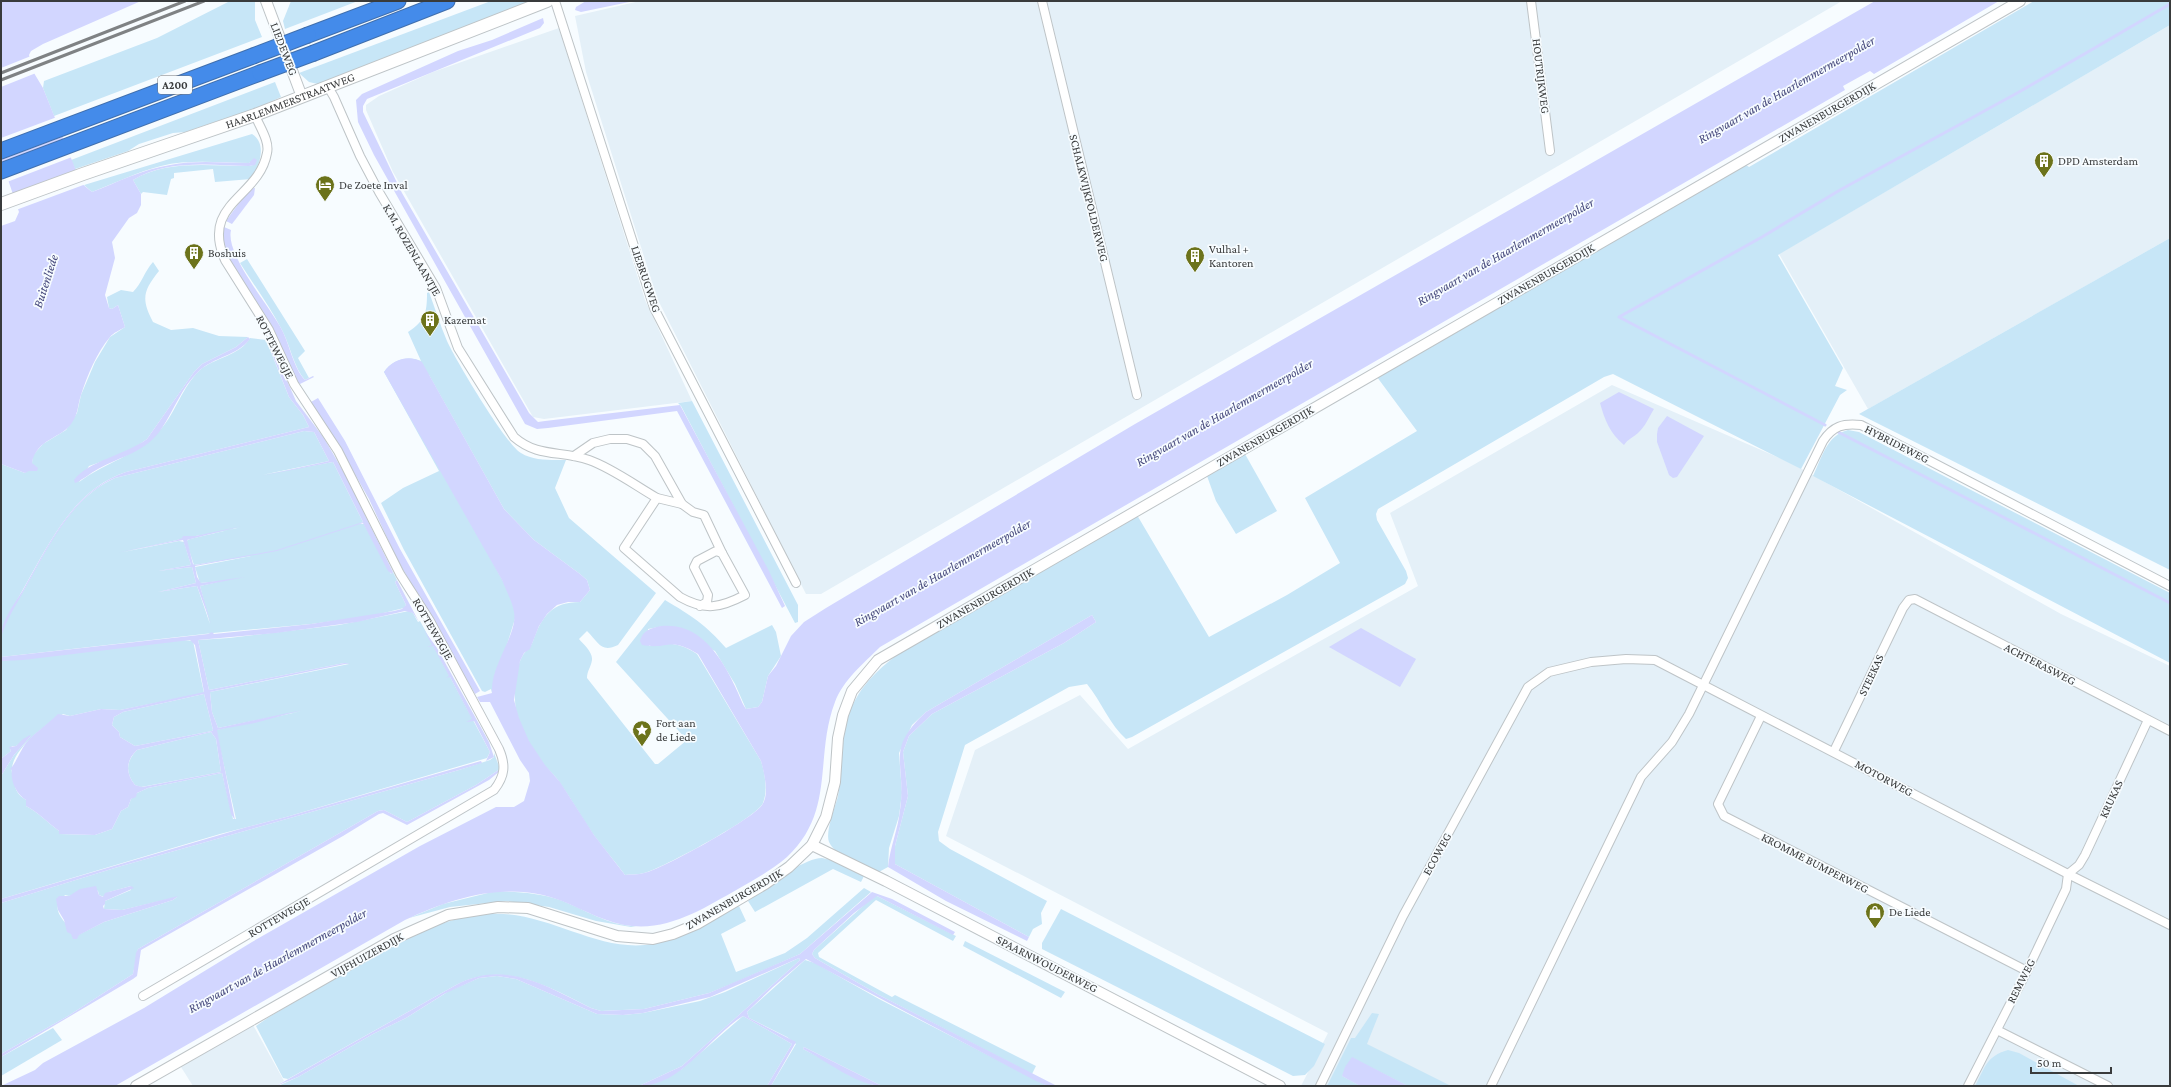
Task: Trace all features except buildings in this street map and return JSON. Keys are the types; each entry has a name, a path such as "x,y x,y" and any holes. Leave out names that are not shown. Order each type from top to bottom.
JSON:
{"highway":[{"name":"A200","path":"1,151 398,1"},
{"name":"A200","path":"1,171 314,53 447,1"}],"main road":[{"name":"HAARLEMMERSTRAATWEG","path":"6,203 83,174 255,115 547,1"}],"street":[{"name":"LIEDEWEG","path":"266,1 302,97"},
{"name":"LIEBRUGWEG","path":"555,1 654,308 796,583"},
{"name":"SCHALKWIJKPOLDERWEG","path":"1042,1 1137,395"},
{"name":"HOUTRIJKWEG","path":"1531,1 1550,151"},
{"name":"ZWANENBURGERDIJK","path":"617,936 652,939 672,934 697,924 765,884 789,867 812,845 826,817 835,782 838,738 843,714 852,691 878,660 2020,1"},
{"name":"K.M. ROZENLAANTJE","path":"328,87 334,97 360,156 379,192 436,288 458,348 511,433 524,447 574,456 591,461 657,498 682,504 693,512 704,515 722,553 745,595 728,604 717,607 700,606 680,597 624,548 657,498"},
{"name":"ROTTEWEGJE","path":"143,996 494,790 501,782 504,771 500,749 430,621 400,574 338,450 294,384 268,330 220,249 219,225 225,212 258,175 268,152 266,141 255,115"},
{"name":"HYBRIDEWEG","path":"1491,1086 1642,777 1672,742 1705,684 1829,431 1839,425 1861,425 2170,586"},
{"path":"574,456 593,443 610,439 627,439 643,444 655,456 682,504"},
{"path":"700,606 707,602 708,595 694,567 697,561 716,551 722,553"},
{"name":"ACHTERASWEG","path":"1908,600 1915,599 2170,731"},
{"name":"STEEKAS","path":"1834,751 1908,600"},
{"name":"MOTORWEG","path":"1591,662 1626,659 1656,660 1705,684 1761,716 1834,751 2068,874 2170,925"},
{"name":"ECOWEG","path":"1320,1086 1403,916 1528,687 1549,672 1591,662"},
{"name":"KROMME BUMPERWEG","path":"1761,716 1718,804 1724,816 2027,971"},
{"name":"KRUKAS","path":"2068,874 2079,865 2086,855 2148,720"},
{"name":"SPAARNWOUDERWEG","path":"812,845 886,881 1280,1086"},
{"name":"REMWEG","path":"1968,1086 2027,971 2066,888 2068,874"},
{"name":"VIJFHUIZERDIJK","path":"136,1086 394,939 448,915 498,907 528,908 617,936"},
{"path":"1997,1030 2108,1086"}],"shaded area":[{"path":"230,1 255,1 255,20 262,37 54,116 43,88 44,81 157,38"},
{"path":"291,1 358,1 285,29 283,21"},
{"path":"491,1 532,1 318,84 309,82 299,73"},
{"path":"640,1 1842,1 821,594 806,594 657,298 586,72 575,16"},
{"path":"2034,1 2170,1 2170,25 1778,255 1843,368 1835,386 1847,390 1840,395 1801,469 1613,374 1604,377 1378,509 1376,514 1377,520 1406,571 1408,578 1405,584 1132,737 1126,739 1120,733 1087,684 1069,687 965,745 938,832 939,841 950,849 1047,901 1041,913 1042,924 1033,929 1029,937 895,864 895,846 908,796 903,752 909,736 932,714 1064,643 1096,622 1092,615 926,712 912,725 899,753 902,793 899,816 889,848 888,867 877,873 851,861 833,848 829,842 828,832 838,796 845,729 848,716 866,684 882,667 902,651 1137,515 1209,637 1287,595 1340,563 1305,498 1417,431 1377,377 1746,165 1749,167"},
{"path":"2170,25 2170,238 1868,409 1779,254"},
{"path":"559,28 645,300 692,401 544,419 533,417 393,172 366,110 366,105 379,96 433,72"},
{"path":"275,82 281,97 257,108 185,132 173,133 139,144 128,151 75,169 71,160"},
{"path":"252,134 257,138 261,149 257,168 251,179 215,182 213,169 174,173 174,178 171,179 167,195 143,192 141,194 133,180 146,173 175,166 249,166 253,165 254,160 249,163 194,162 161,166 143,171 92,192 84,185"},
{"path":"2170,238 2170,570 1859,414"},
{"path":"247,259 305,351 298,358 309,378 305,380 295,363 285,336 277,321 240,263"},
{"path":"153,262 159,271 147,290 145,301 153,322 171,330 193,328 219,336 248,337 236,347 202,364 194,372 147,439 137,446 112,458 89,466 79,482 142,446 152,438 161,429 171,415 188,384 200,370 212,362 234,352 246,344 250,338 266,340 289,397 303,415 309,427 126,472 109,479 94,489 69,514 40,559 15,603 1,632 1,464 25,473 32,463 33,455 43,444 66,430 77,413 81,395 95,362 110,337 125,327 118,305 112,309 109,308 107,297 121,290 133,292"},
{"path":"429,292 444,335 452,351 470,383 514,447 526,456 543,460 566,460 555,488 569,518 656,593 618,645 608,648 601,646 587,631 579,639 592,657 587,678 655,764 658,764 687,740 616,662 665,600 698,621 726,648 772,625 776,632 781,656 768,676 762,702 758,707 746,709 735,684 715,651 664,626 648,629 649,646 674,644 685,647 697,654 761,761 766,787 763,803 757,810 745,819 688,853 642,874 625,875 593,834 558,780 544,765 529,742 521,725 516,708 515,688 519,665 524,653 531,646 540,624 549,612 555,608 570,603 580,602 590,590 587,580 534,540 504,509 429,375 407,403 518,609 492,693 491,689 485,692 482,691 404,550 381,503 403,488 439,471 384,372 391,364 401,360 411,358 421,361 408,332 418,324 424,316 427,293"},
{"path":"1612,385 1791,463 2061,614 2170,666 2170,1086 1301,1086 1328,1033 946,836 975,750 1080,695 1128,749 1418,586 1390,513"},
{"path":"692,401 798,605 798,622 795,623 681,406 678,403"},
{"path":"1848,430 1859,432 2170,593 2170,663 1813,476 1822,454 1830,442 1841,433"},
{"path":"304,431 314,432 329,461 262,475 333,462 363,522 359,524 364,524 391,574 393,572 397,580 395,582 406,605 404,608 371,616 311,624 213,633 1,657 1,636 5,624 61,526 72,511 85,498 99,487 115,478","holes":["224,531 186,541 194,565 251,556 195,567 200,583 222,581 200,586 210,624 197,586 158,592 196,583 192,567 158,571 191,565 184,542 179,541 123,552 184,538"]},
{"path":"1245,454 1277,511 1236,534 1216,501 1207,476"},
{"path":"409,611 413,613 418,622 420,621 490,752 487,758 286,817 220,834 1,899 1,776 14,755 31,736 16,746 12,746 10,749 11,751 2,758 1,764 1,661 184,640 193,641 204,693 120,710 101,709 70,716 63,714 40,730 18,753 14,760 12,770 14,784 19,794 26,800 26,806 39,814 59,831 59,834 95,835 112,829 121,811 128,807 131,799 137,793 148,788 222,773 233,819 236,819 216,730 302,711 218,728 212,712 210,692 349,664 344,663 209,690 198,640 229,638 339,625"},
{"path":"204,694 212,731 135,746 120,737 119,732 112,725 114,717 123,712"},
{"path":"211,732 216,739 221,772 141,787 135,785 132,781 128,768 130,759 137,750"},
{"path":"494,753 500,769 476,785 407,822 384,810 378,811 138,949 133,974 68,1016 1,1054 1,903 118,867 459,770 490,760 494,757","holes":["131,886 131,890 105,901 104,909 122,910 177,897 173,900 104,922 78,935 61,918 59,914 58,905 65,895 69,896 93,888 98,891 99,895 104,897 109,892"]},
{"path":"822,858 831,860 864,876 861,882 833,869 755,912 748,901 804,863"},
{"path":"864,888 871,892 800,954 709,993 644,1009 601,1011 591,1008 542,984 525,979 508,975 491,975 474,978 456,985 288,1079 283,1078 256,1026 269,1017 403,940 453,920 489,914 509,914 549,923 606,942 626,945 645,945 658,943 682,935 739,906 746,921 721,934 736,972 785,953 807,938"},
{"path":"496,891 528,893 560,900 606,920 636,926 631,927 596,921 549,907 506,901 450,907 409,918 443,904"},
{"path":"874,896 877,896 956,936 953,941 876,900 818,953 819,957 892,997 895,995 1036,1066 1032,1074 879,995 815,958 812,954 814,950"},
{"path":"1061,909 1325,1044 1314,1066 1305,1075 1293,1076 1042,949 1042,943"},
{"path":"965,941 1065,992 1061,998 963,946"},
{"path":"799,958 800,960 682,1066 639,1086 278,1086 298,1077 373,1034 406,1018 449,991 479,978 497,976 516,979 597,1014 623,1015 643,1013 700,1001 725,992"},
{"path":"805,960 815,963 879,999 1048,1086 882,1086 804,1047 803,1049 875,1086 771,1086 796,1044 787,1037 749,1018 747,1012"},
{"path":"1372,1013 1379,1014 1367,1044 1451,1086 1408,1086 1352,1058 1342,1076 1360,1086 1327,1086 1351,1038 1355,1038"},
{"path":"743,1016 792,1044 767,1086 646,1086 682,1069"},
{"path":"253,1025 284,1081 276,1086 193,1086 181,1067"},
{"path":"53,1028 62,1040 1,1076 1,1057"},
{"path":"2008,1050 2019,1053 2079,1086 1975,1086 1984,1068 1991,1059"}],"water":[{"name":"Buitenliede","path":"1,1 141,1 43,44 31,51 29,55 34,73 43,88 81,183 92,192 140,173 180,163 249,163 254,158 257,160 255,165 249,166 205,164 175,166 146,173 133,180 141,194 141,205 137,213 129,218 112,242 115,258 105,295 109,308 112,309 118,305 125,327 111,336 105,343 93,364 80,398 76,415 69,427 44,443 39,448 34,455 32,463 38,468 37,471 29,471 25,473 1,464 1,226 15,221 19,212 1,159"},
{"path":"586,1 634,1 581,12 575,10 576,7"},
{"name":"Ringvaart van de Haarlemmermeerpolder","path":"1875,1 1999,1 1874,74 1870,71 1843,86 1845,90 880,647 843,686 835,702 829,723 822,783 818,802 812,821 802,839 781,862 738,889 688,916 674,921 646,926 632,926 614,923 562,901 542,895 522,892 502,892 462,898 443,904 405,920 115,1086 1,1086 35,1070 43,1063 144,1008 252,942 420,846 496,807 514,807 524,801 530,781 529,773 520,760 490,702 480,702 477,697 492,693 495,672 512,630 514,621 513,608 502,580 384,372 396,361 411,358 422,362 504,509 534,540 587,580 590,590 580,602 568,602 557,605 547,614 539,626 530,649 524,653 520,661 514,700 519,718 529,741 545,765 560,782 594,835 625,875 642,874 654,870 686,854 725,832 755,812 762,805 766,795 765,777 761,761 698,654 681,646 675,645 642,645 640,641 645,632 661,626 677,627 691,631 704,640 714,651 731,678 746,709 758,707 762,702 768,676 776,666 791,636 804,622 826,608 1135,424"},
{"path":"543,18 544,23 540,28 367,99 363,106 363,112 402,193 529,413 538,422 680,405 769,571 785,606 782,608 677,411 537,429 525,424 374,155 358,122 356,100 362,94 458,51 492,40"},
{"path":"255,188 254,195 232,224 226,221 249,189"},
{"path":"224,227 231,230 231,240 241,266 282,330 295,364 301,375 305,380 313,376 314,377 300,384 298,382 271,327 225,253 222,230"},
{"path":"248,337 250,339 245,345 204,367 192,378 162,428 149,443 133,453 107,464 75,483 74,480 80,473 88,468 138,445 147,439 194,372 202,364 236,347"},
{"path":"266,339 273,349 296,401 324,438 347,478 393,572 392,574 388,571 363,523 277,551 195,566 197,577 201,583 245,577 200,586 211,624 197,586 158,592 196,583 192,567 158,571 191,565 183,540 116,553 177,540 183,536 195,536 242,526 187,540 193,564 195,565 277,550 363,522 333,462 261,476 329,461 314,432 304,431 115,478 100,486 86,497 74,510 53,539 6,623 1,637 3,625 9,612 64,520 77,505 91,492 107,480 126,472 309,427 303,415 289,397"},
{"path":"1619,392 1654,409 1640,431 1624,445 1615,436 1609,426 1600,403"},
{"path":"318,398 345,441 400,549 480,691 475,694 397,559 369,499 311,402"},
{"path":"1667,416 1704,436 1677,477 1673,478 1669,475 1657,442 1658,428"},
{"path":"397,580 419,622 413,613 405,611 357,622 276,633 198,640 209,690 350,663 210,692 212,712 218,728 302,710 255,723 217,730 235,820 231,814 222,773 148,788 137,793 136,797 131,799 128,807 121,811 112,829 95,835 59,834 59,831 39,814 26,806 26,800 19,794 14,786 12,770 10,769 24,746 58,714 70,716 101,709 120,710 204,692 195,645 190,640 23,660 1,661 1,657 208,634 212,632 214,634 311,624 394,611 402,609 406,605 395,582","holes":["204,694 212,731 135,746 120,737 119,732 112,725 114,717 123,712","211,732 216,739 221,772 142,787 135,785 132,781 128,768 130,759 137,750"]},
{"path":"1092,615 1096,622 1064,643 932,714 909,736 903,752 908,796 895,846 895,864 1029,937 1027,941 946,901 888,867 900,810 901,747 905,737 913,725 926,712"},
{"path":"1361,628 1416,659 1400,687 1329,647"},
{"path":"424,630 437,648 489,742 494,757 486,761 490,752 474,721 466,722 472,719 450,677 446,678 449,676 433,646 427,647 432,645"},
{"path":"30,735 31,736 14,755 1,776 2,758 11,751 9,747 16,746"},
{"path":"481,761 482,763 459,770 118,867 1,903 1,899 247,827"},
{"path":"500,769 500,771 489,780 407,825 383,813 379,814 343,836 141,950 137,976 1,1057 1,1054 68,1016 133,974 138,949 378,811 384,810 407,822 476,785"},
{"path":"96,886 99,895 103,897 105,893 131,886 134,888 105,901 103,906 104,909 122,910 178,896 173,900 104,922 79,935 77,939 73,939 71,934 67,932 64,920 58,910 56,899 59,896 69,896 80,889"},
{"path":"872,892 892,899 955,932 953,935 877,896 854,913 814,950 812,954 815,958 879,995 1057,1086 1048,1086 1036,1081 806,959 773,987 747,1012 749,1018 796,1042 771,1086 767,1086 792,1044 743,1016 719,1035 682,1069 669,1078 654,1084 639,1086 682,1066 800,960 799,958 710,997 643,1013 623,1015 597,1014 516,979 497,976 479,978 444,994 406,1018 373,1034 298,1077 276,1086 456,985 474,978 491,975 508,975 525,978 558,991 591,1008 601,1011 644,1009 709,993 800,954"},
{"path":"804,1047 882,1086 863,1082 842,1072 803,1049"},
{"path":"1352,1057 1408,1086 1360,1086 1342,1076 1345,1067"}],"pier":[{"path":"31,56 36,73 1,87 1,68"},
{"path":"57,117 64,136 1,160 1,138"},
{"path":"65,138 72,157 7,182 1,163"},
{"path":"78,169 86,184 16,210 11,194"}],"waterway":[{"path":"1825,425 1619,317 1762,237 1840,190 2019,92 2170,4"},
{"path":"1838,432 2170,603"}],"railway":[{"path":"1,73 185,1"},
{"path":"1,80 204,1"}],"place":[{"name":"DPD Amsterdam","path":"2044,178"},
{"name":"De Zoete Inval","path":"325,202"},
{"name":"Boshuis","path":"194,270"},
{"name":"Vulhal + Kantoren","path":"1195,273"},
{"name":"Kazemat","path":"430,337"},
{"name":"Fort aan de Liede","path":"642,747"},
{"name":"De Liede","path":"1875,929"}]}
